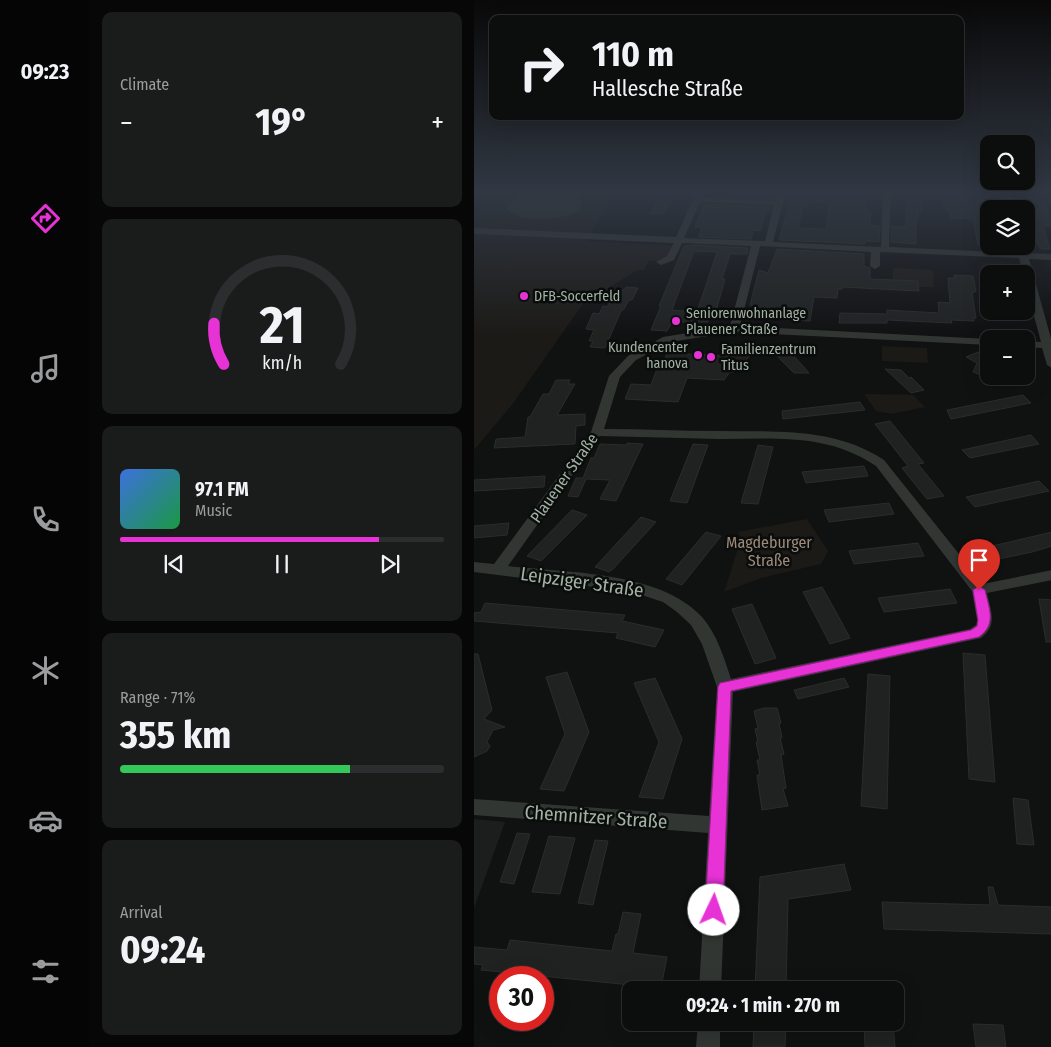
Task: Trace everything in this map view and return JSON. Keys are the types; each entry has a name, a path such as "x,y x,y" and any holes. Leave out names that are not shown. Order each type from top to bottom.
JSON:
{"street":[{"path":"656,240 881,249 980,250"},
{"path":"768,245 769,240"},
{"path":"875,266 882,240"},
{"path":"662,262 671,258 679,241"},
{"path":"734,329 756,244"},
{"path":"1035,254 1051,257"},
{"path":"1023,255 1051,365"},
{"name":"Plauener Straße","path":"498,570 597,432 615,376 632,358 667,339 734,329 980,342"},
{"path":"1035,344 1046,345"},
{"path":"597,432 805,437 832,441 859,449 880,463 979,590 985,620 983,628 975,634 724,687"},
{"name":"Leipziger Straße","path":"474,567 612,583 646,590 661,595 679,605 707,636 716,655 724,687 710,981"},
{"path":"979,590 1051,575"},
{"name":"Chemnitzer Straße","path":"474,807 718,825"},
{"path":"708,1047 709,1031"}],"shaded area":[{"path":"474,819 505,822 474,908"}],"green space":[{"path":"474,240 587,240 673,246 667,258 649,261 644,270 637,270 607,289 591,289 587,298 512,405 474,450"},
{"path":"893,268 933,270 934,287 919,287 919,281 893,280"},
{"path":"882,346 927,348 928,363 882,361"},
{"path":"864,394 913,395 925,407 892,414 876,411"},
{"name":"Magdeburger Straße","path":"807,519 828,551 821,564 761,578 724,592 741,539 738,532"}],"building":[{"path":"779,240 879,240 879,242 865,241 865,244"},
{"path":"891,240 916,240 916,244 891,242"},
{"path":"977,240 980,240 980,246 978,246"},
{"path":"1036,240 1047,240 1050,249 1041,249"},
{"path":"684,246 748,248 747,254 730,254 722,279 725,279 714,318 709,318 708,322 672,322 667,331 651,330 661,306 659,306","holes":["694,251 717,252 697,312 672,310"]},
{"path":"777,249 864,254 864,266 870,268 870,279 918,281 919,291 843,287 838,289 837,298 814,297 810,321 751,318 754,306 750,305 759,270 768,273"},
{"path":"954,275 973,276 976,291 972,293 976,318 974,318 974,321 951,320 952,323 887,320 887,323 839,323 840,313 887,314 887,310 939,313 938,302 950,303 948,278 955,278"},
{"path":"626,287 638,288 632,300 629,300 621,311 605,348 590,347 593,341 589,341 594,330 586,329 593,313 599,314 603,306 607,307 612,299 616,299 621,290 625,290"},
{"path":"784,346 809,373 794,373 772,351 775,350 773,348"},
{"path":"740,349 739,352 750,356 740,366 736,362 734,372 730,372 724,380 687,378 678,402 625,399 631,384 651,385 660,361 664,361 667,353 728,356 730,354 728,352"},
{"path":"978,352 980,353 980,375 973,372 977,363 966,357"},
{"path":"885,369 901,370 924,390 911,393"},
{"path":"556,380 570,380 568,384 575,384 557,415 585,414 585,425 576,426 575,444 494,448 496,439 525,437 528,417 530,417 543,394 549,394"},
{"path":"1023,395 1031,403 951,419 947,410"},
{"path":"860,402 865,410 783,419 782,411"},
{"path":"890,421 924,463 918,464 944,496 927,499 902,468 908,466 875,424"},
{"path":"1031,435 1039,444 970,458 962,450"},
{"path":"627,443 643,444 616,501 600,499 610,480 586,479 578,497 568,496 576,478 583,478 591,458 594,458 600,444 627,445"},
{"path":"693,444 708,445 687,503 670,501"},
{"path":"758,445 773,447 758,504 741,503"},
{"path":"864,466 868,476 806,483 802,472"},
{"path":"545,476 544,487 474,491 474,480"},
{"path":"1039,481 1049,491 975,507 966,497"},
{"path":"889,503 894,514 829,522 824,510"},
{"path":"572,510 587,515 541,561 527,556"},
{"path":"641,517 656,522 609,572 595,567"},
{"path":"509,523 507,535 474,538 474,526"},
{"path":"706,532 721,536 682,585 666,579"},
{"path":"1052,532 1052,546 1032,552 980,563 971,551"},
{"path":"918,543 924,556 854,564 849,551"},
{"path":"822,587 850,638 830,644 803,592"},
{"path":"950,589 957,603 884,612 878,598"},
{"path":"1039,599 1052,600 1052,642 1046,642"},
{"path":"485,603 625,615 622,621 664,630 655,647 616,638 618,633 474,621 474,613 481,612"},
{"path":"752,604 776,658 755,664 732,609"},
{"path":"963,653 985,655 995,782 969,779"},
{"path":"474,654 478,654 492,710 484,719 505,727 493,730 487,742 490,746 487,751 474,757"},
{"path":"567,672 589,732 564,791 540,789 565,734 546,677"},
{"path":"868,674 890,676 887,809 861,806"},
{"path":"655,678 682,739 663,799 639,797 659,742 634,683"},
{"path":"844,678 849,687 798,699 794,690"},
{"path":"764,708 777,708 781,723 779,723 782,738 780,738 784,754 781,755 786,788 783,789 788,806 762,810 757,775 760,775 757,760 760,760 755,729 758,728 754,711"},
{"path":"1013,798 1028,800 1034,845 1017,844"},
{"path":"517,833 530,834 514,884 500,882"},
{"path":"549,836 575,838 560,894 532,892"},
{"path":"595,840 608,841 593,905 578,903"},
{"path":"844,864 851,890 788,899 786,981 755,981 760,877"},
{"path":"988,887 993,887 998,905 1052,907 1052,934 884,929 882,902 990,905"},
{"path":"623,912 641,914 633,953 667,957 662,981 622,981 622,984 554,977 554,966 489,966 489,971 481,970 483,965 474,964 474,947 507,950 510,940 612,951 616,934 618,934"},
{"path":"973,1024 1003,1025 1006,1047 976,1047"},
{"path":"754,1031 786,1031 785,1047 753,1047"},
{"path":"864,1031 894,1031 895,1047 865,1047"}],"place":[{"name":"DFB-Soccerfeld","path":"524,296"},
{"name":"Seniorenwohnanlage Plauener Straße","path":"676,321"},
{"name":"Kundencenter hanova","path":"698,355"},
{"name":"Familienzentrum Titus","path":"711,357"}],"route":[{"path":"714,910 724,687 975,634 983,628 985,620 979,590"}]}
